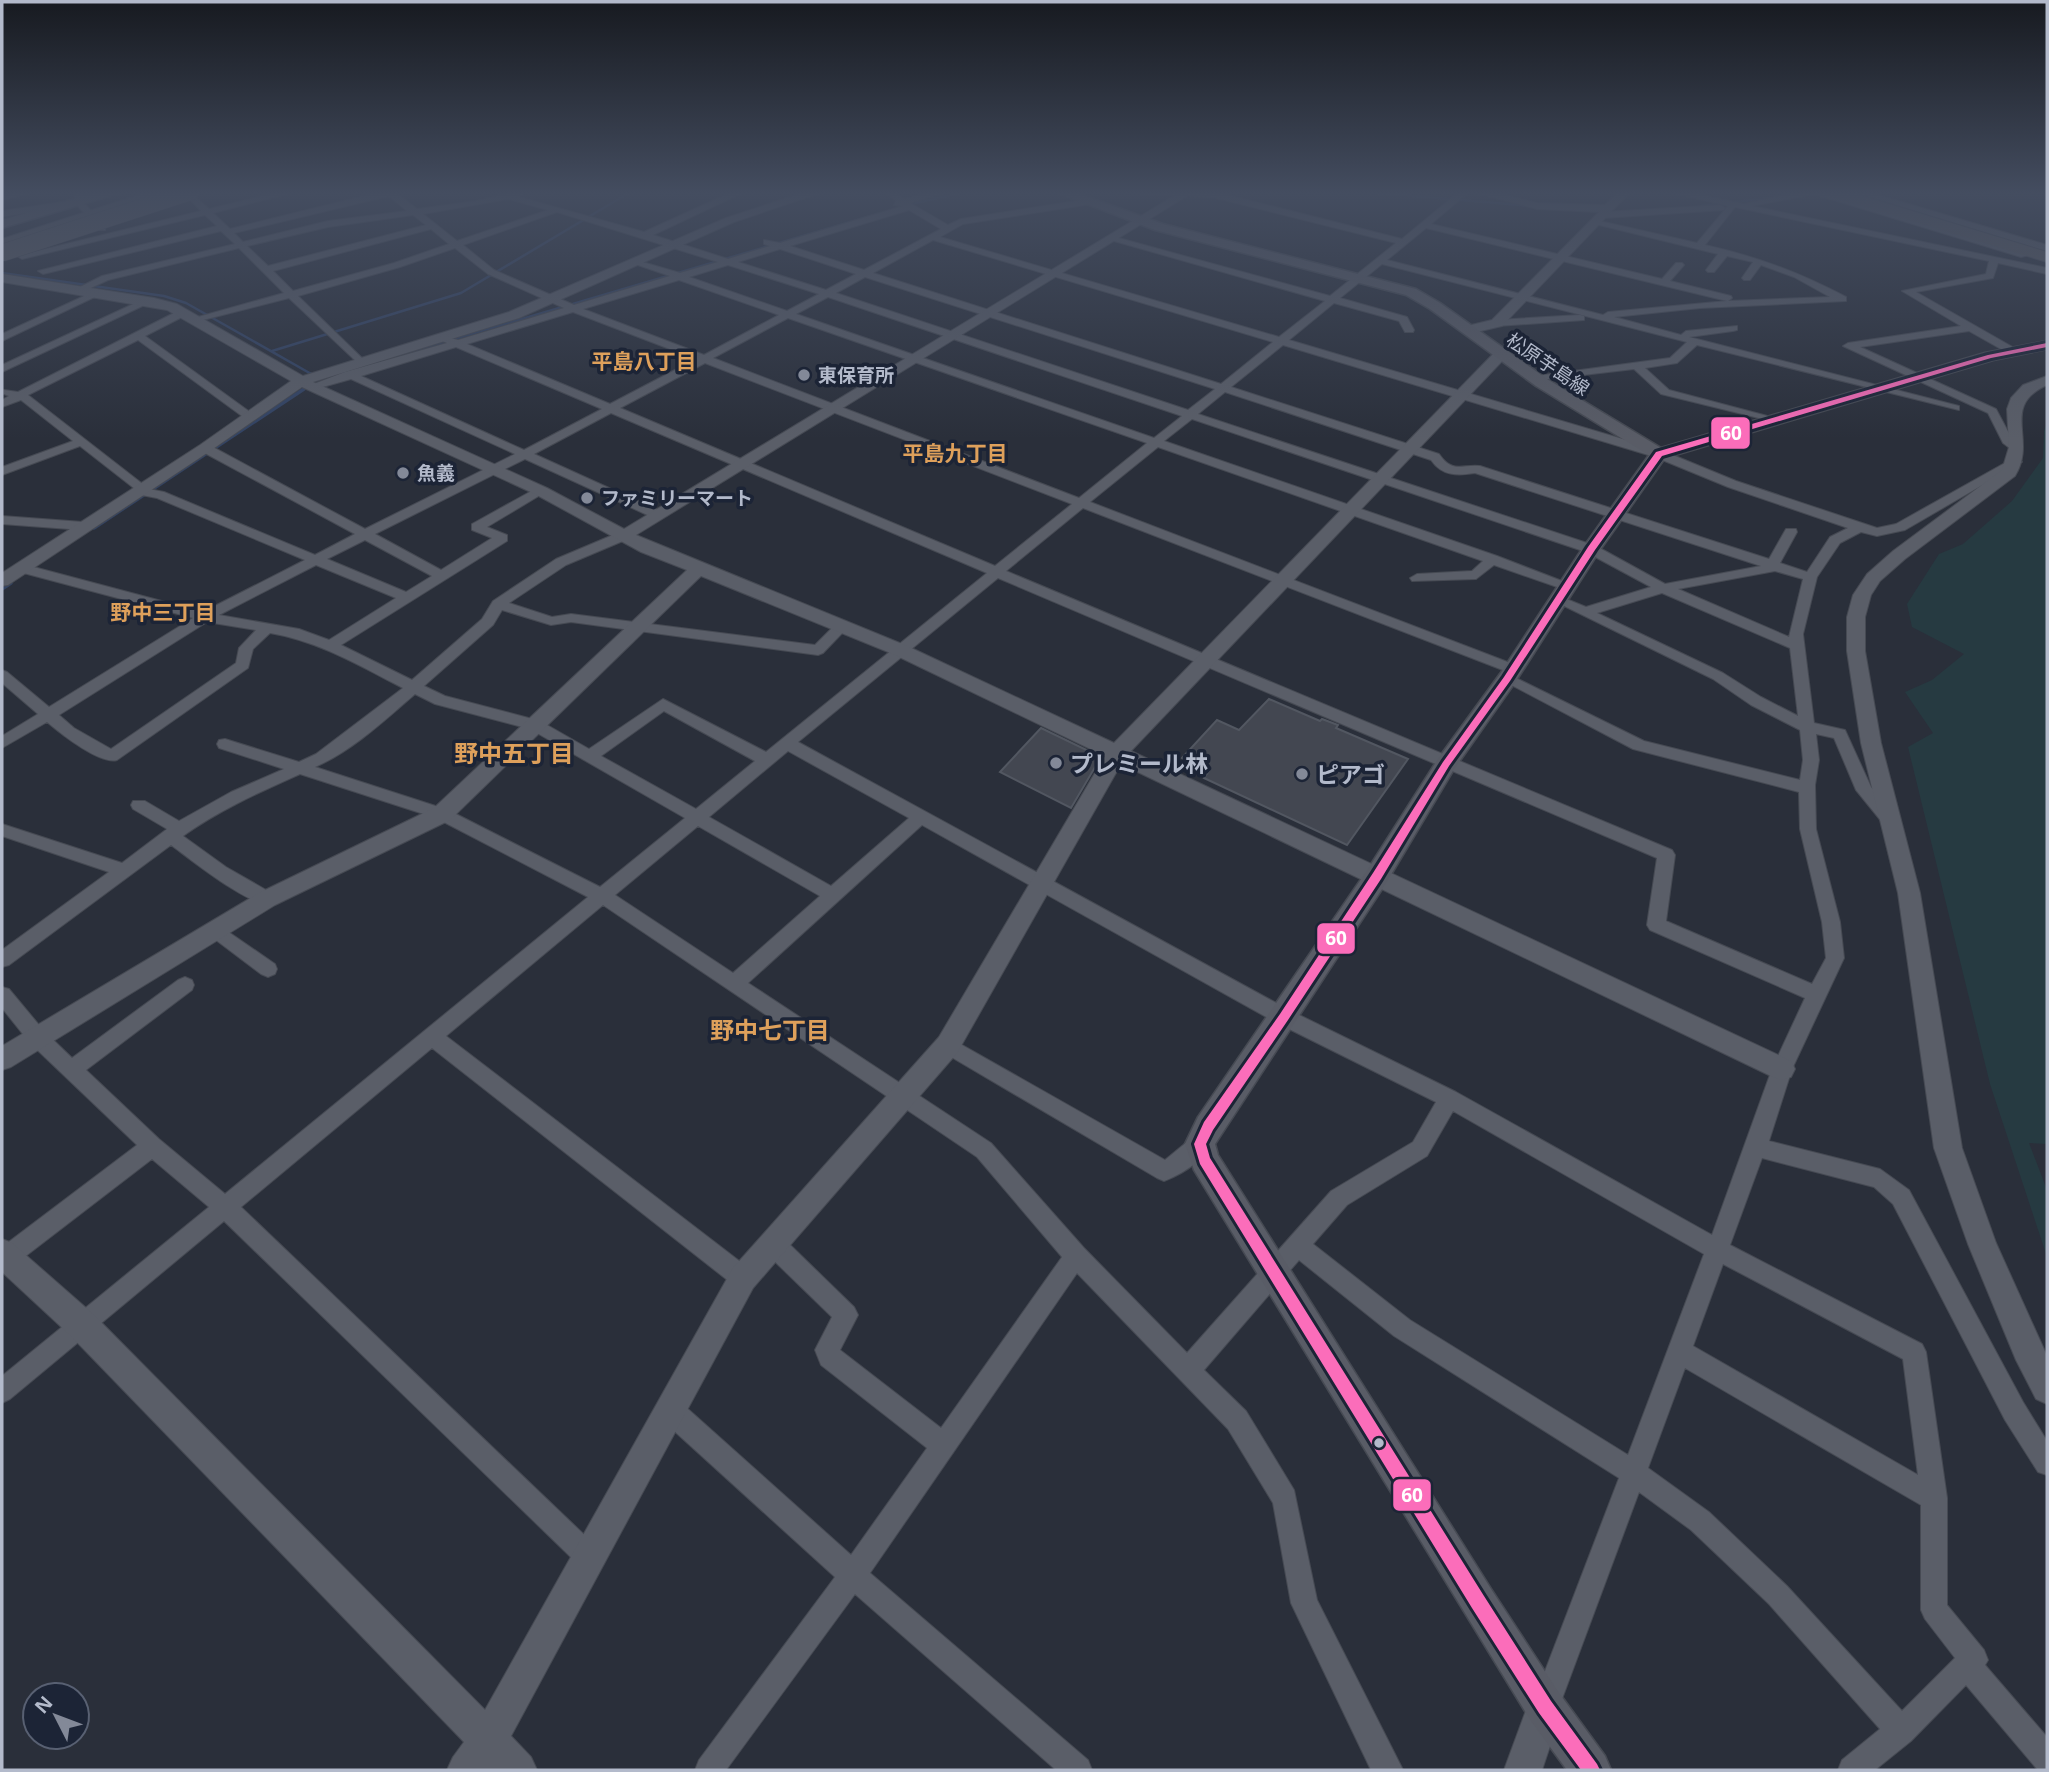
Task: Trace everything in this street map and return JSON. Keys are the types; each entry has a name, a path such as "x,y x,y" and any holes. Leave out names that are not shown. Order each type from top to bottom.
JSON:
{"main road":[{"name":"松原芋島線","path":"1346,274 1411,292 1430,302 1500,355 1602,423 1658,454"},
{"path":"1591,1770 1545,1707 1273,1273 1204,1160 1200,1144 1208,1126 1377,876 1446,764 1658,454 1917,377 2012,351 2047,345"}],"street":[{"path":"2,338 88,289 130,274"},
{"path":"269,274 359,361"},
{"path":"199,320 365,274"},
{"path":"496,274 562,304 1283,581 1510,674 1639,745 1807,788"},
{"path":"307,382 349,374 562,304 613,274"},
{"path":"16,573 83,526 209,450 250,417 325,372 448,340 499,321 672,274 1492,559 1563,593 1585,612 1717,676 1756,701 1805,726 1840,734 1864,790 1888,818"},
{"path":"768,274 1591,549 1663,588 1798,646"},
{"path":"2,743 205,617 524,454 862,274 1410,448 1435,457 1442,467 1459,472 1476,469 1810,577"},
{"path":"2,960 174,832 237,796 322,758 380,715 488,622 498,604 561,562 625,535 1055,274 1658,454 1732,484 1858,528 1877,532 1900,527 2016,455"},
{"path":"1240,274 1403,319 1409,330"},
{"path":"2,1391 900,650 1368,274"},
{"path":"1432,274 1955,408"},
{"path":"1468,330 1493,326 1545,274"},
{"path":"1625,274 1749,303"},
{"path":"1664,283 1672,274"},
{"path":"1747,278 1750,274"},
{"path":"1497,323 1700,305 1842,299 1793,274"},
{"path":"1991,274 1990,276 1907,291 2012,351"},
{"path":"5,281 88,289 164,304 199,320 307,382 541,491 647,548 900,650 1782,1069"},
{"path":"2,369 148,301"},
{"path":"2,404 182,313"},
{"path":"1676,336 1733,328"},
{"path":"1968,328 1848,346 1992,411 2007,444 2016,455"},
{"path":"138,335 250,417"},
{"path":"448,340 1666,855 1656,925 1816,993"},
{"path":"1536,379 1673,361 1695,341"},
{"path":"466,1770 489,1740 743,1278 948,1045 1117,753 1500,355"},
{"path":"1637,366 1665,392 1771,420"},
{"path":"349,374 658,515"},
{"path":"2047,380 2031,385 2018,397 2013,412 2016,455 2009,473 1872,578 1862,595 1856,618 1856,651 1871,743 1909,893 1948,1148 1982,1244 2026,1349 2047,1388"},
{"path":"2,390 19,394 144,491 408,598"},
{"path":"2,471 83,442"},
{"path":"209,450 442,576"},
{"path":"330,645 502,538 477,527 541,491"},
{"path":"2,520 83,526"},
{"path":"1523,1770 1718,1250 1782,1069 1835,958 1831,922 1808,829 1807,788 1811,760 1796,634 1810,577 1835,540 1858,528"},
{"path":"1776,566 1791,532"},
{"path":"1418,578 1476,575 1492,559"},
{"path":"1585,612 1663,588 1776,566"},
{"path":"2,1059 267,899 442,814 699,568"},
{"path":"16,573 205,617 299,633 330,645 440,700 535,725 832,895"},
{"path":"498,604 551,621 571,618 818,650 842,626"},
{"path":"2,675 69,732 111,756 158,725 191,697 243,665 246,648 268,627"},
{"path":"590,756 663,704 766,760"},
{"path":"787,743 1284,1017 1449,1098 1718,1250 1914,1352 1934,1498 1934,1611 1974,1660 1901,1731 1852,1770"},
{"path":"225,744 442,814 602,896 984,1150 1076,1256 1237,1420 1285,1499 1304,1603 1383,1764 1389,1770"},
{"path":"139,806 220,872 267,899"},
{"path":"734,984 920,817"},
{"path":"2,830 122,870"},
{"path":"214,929 268,969"},
{"path":"71,1070 185,985"},
{"path":"2,995 37,1037 71,1070 152,1146 225,1207 588,1556"},
{"path":"432,1036 743,1278"},
{"path":"948,1045 1164,1171 1176,1166 1200,1144"},
{"path":"1188,1370 1339,1198 1420,1149 1449,1098"},
{"path":"152,1146 3,1255 82,1325 518,1770"},
{"path":"1756,1147 1880,1179 1901,1197 2014,1411 2047,1463"},
{"path":"773,1244 846,1315 827,1350 829,1357 944,1445"},
{"path":"1297,1245 1402,1328 1633,1473 1700,1521 1778,1595 1901,1731"},
{"path":"709,1770 853,1575 1076,1256"},
{"path":"1680,1352 1934,1498"},
{"path":"670,1410 853,1575 1078,1770"},
{"path":"1967,1665 2047,1759"}],"shaded area":[{"path":"2047,423 2047,1144 2029,1143 2047,1190 2047,1257 1990,1084 1908,747 1933,733 1905,692 1932,680 1964,654 1912,627 1907,604 1939,554 1963,544 2012,501 2043,458"}],"building":[{"name":"ピアゴ","path":"1269,699 1320,721 1322,719 1338,725 1336,728 1408,759 1347,845 1204,778 1209,771 1182,758 1217,720 1239,730"},
{"name":"プレミール林","path":"1041,728 1101,757 1071,808 1000,772"}],"waterway":[{"path":"7,274 164,296 186,303 313,375 311,374"},
{"path":"272,351 461,293 493,274"},
{"path":"373,363 675,274"},
{"path":"94,528 304,389"},
{"path":"2,589 11,583"}],"transit line":[{"name":"60","path":"1591,1770 1545,1707 1478,1602 1204,1160 1200,1144 1208,1126 1377,876 1446,764 1507,679 1591,549 1659,454 1990,356 2047,345"}],"place":[{"name":"東保育所","path":"804,375"},
{"name":"魚義","path":"403,473"},
{"name":"ファミリーマート","path":"587,498"},
{"name":"プレミール林","path":"1056,763"},
{"name":"ピアゴ","path":"1302,774"}],"district":[{"name":"平島八丁目","path":"644,361"},
{"name":"平島九丁目","path":"955,453"},
{"name":"野中三丁目","path":"163,612"},
{"name":"野中五丁目","path":"514,752"},
{"name":"野中七丁目","path":"770,1029"}]}
